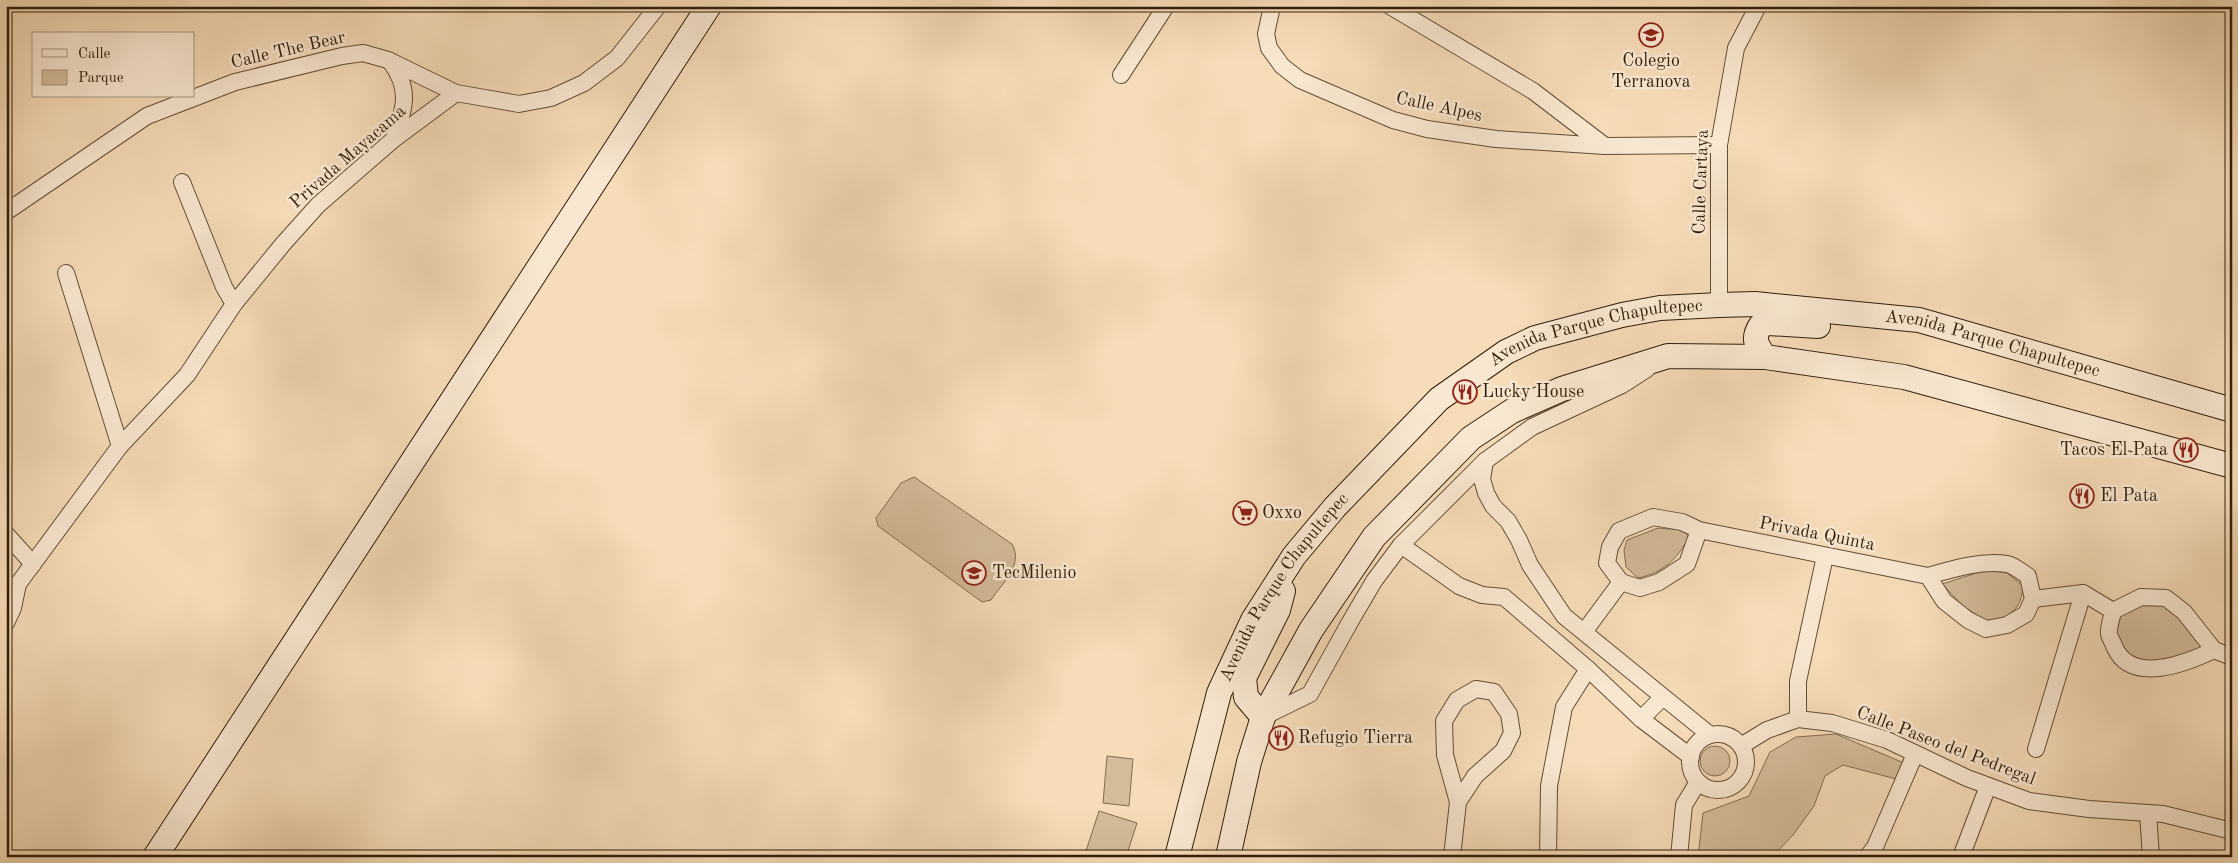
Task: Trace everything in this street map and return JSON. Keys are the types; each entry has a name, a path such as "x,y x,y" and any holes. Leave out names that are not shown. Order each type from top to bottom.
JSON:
{"main road":[{"path":"155,857 709,6"},
{"name":"Avenida Parque Chapultepec","path":"1177,857 1219,693 1253,620 1294,556 1335,507 1439,399 1506,352 1535,338 1622,315 1660,308 1719,305 1754,304 1919,320 2232,410"},
{"path":"1765,357 1756,344 1755,338 1761,325 1768,323 1879,329 1919,320"},
{"path":"1228,857 1249,762 1263,717 1311,630 1374,537 1471,438 1512,411 1562,389 1668,356 1765,357 1904,377 2232,466"},
{"path":"1263,717 1246,697 1244,678 1278,610 1294,556"}],"street":[{"name":"Calle The Bear","path":"195,97 234,82 342,56 363,53 388,60 456,93 519,104 551,98 584,83 617,58 658,6"},
{"path":"1121,75 1166,6"},
{"name":"Calle Alpes","path":"1272,6 1266,34 1269,48 1282,66 1300,80 1393,120 1427,129 1496,139 1605,146 1719,145"},
{"path":"1390,6 1532,91 1605,146"},
{"name":"Calle Cartaya","path":"1719,305 1719,145 1736,48 1758,6"},
{"path":"388,60 399,73 405,94 404,112 394,139"},
{"name":"Privada Mayacama","path":"6,623 13,608 12,588 33,564 120,446 188,375 234,304 318,205 394,139 456,93"},
{"name":"Calle The Bear","path":"6,212 147,116 193,98"},
{"path":"182,182 224,287 234,304"},
{"path":"66,273 120,446"},
{"path":"1263,717 1310,694 1354,613 1401,545 1484,461 1532,427 1622,385 1668,356"},
{"path":"1484,461 1482,479 1486,493 1493,506 1508,521 1530,565 1564,616 1662,698 1710,735"},
{"name":"Privada Quinta","path":"1621,582 1607,562 1610,547 1619,531 1653,517 1682,522 1699,530 1928,576 1959,568 1988,564 2009,564 2028,576 2034,599"},
{"path":"1584,632 1621,582 1640,588 1659,582 1687,564 1699,530"},
{"path":"6,534 33,564"},
{"path":"1401,545 1460,586 1482,595 1504,596 1549,634 1641,718 1691,757"},
{"path":"1798,719 1798,681 1825,556"},
{"path":"1928,576 1944,601 1968,620 1986,629 2008,625 2026,614 2034,599 2083,593 2113,611"},
{"path":"2036,749 2083,593"},
{"path":"2113,611 2141,597 2166,598 2184,612 2214,650 2232,656"},
{"path":"2113,611 2109,634 2119,657 2138,668 2163,668 2190,662 2214,650"},
{"path":"1549,634 1564,616"},
{"path":"1548,857 1549,786 1564,707 1588,669"},
{"path":"1452,857 1458,802 1445,755 1444,721 1457,700 1476,689 1494,692 1510,714 1512,733 1503,751 1475,776 1458,802"},
{"path":"1641,718 1662,698"},
{"name":"Calle Paseo del Pedregal","path":"1741,746 1767,730 1798,719 1832,723 1887,740 1988,786 2029,801 2089,810 2163,814 2232,831"},
{"path":"1710,735 1727,736 1741,746 1745,757 1745,769 1740,779 1731,787 1720,790 1708,788 1698,782 1693,774 1691,757 1694,747 1701,740 1710,735"},
{"path":"1867,857 1875,847 1915,754"},
{"path":"1679,857 1684,805 1698,782"},
{"path":"1961,857 1988,786"},
{"path":"2148,813 2151,857"}],"green space":[{"path":"914,477 1012,544 1015,552 1014,566 991,600 982,602 878,526 876,518 901,483"},
{"path":"1658,528 1682,530 1690,537 1668,564 1655,572 1638,578 1626,567 1624,550 1627,540"},
{"path":"1986,570 2007,573 2023,586 2020,601 2014,611 2003,618 1989,623 1963,606 1942,584"},
{"path":"2138,599 2162,600 2210,650 2139,666 2125,655 2115,638 2118,613"},
{"path":"1836,734 1904,763 1900,780 1843,765 1825,776 1814,806 1793,835 1772,857 1698,857 1703,813 1749,796 1770,752 1796,737"},
{"path":"1715,746 1721,747 1729,755 1729,767 1721,775 1715,776 1709,775 1701,767 1700,761 1701,755 1709,747"},
{"path":"1107,756 1133,759 1129,806 1103,803"},
{"path":"1099,811 1137,823 1126,857 1084,857"}],"place":[{"name":"Colegio Terranova","path":"1651,35"},
{"name":"Lucky House","path":"1465,392"},
{"name":"Tacos El Pata","path":"2186,450"},
{"name":"El Pata","path":"2082,496"},
{"name":"Oxxo","path":"1245,513"},
{"name":"TecMilenio","path":"974,573"},
{"name":"Refugio Tierra","path":"1281,738"}]}
